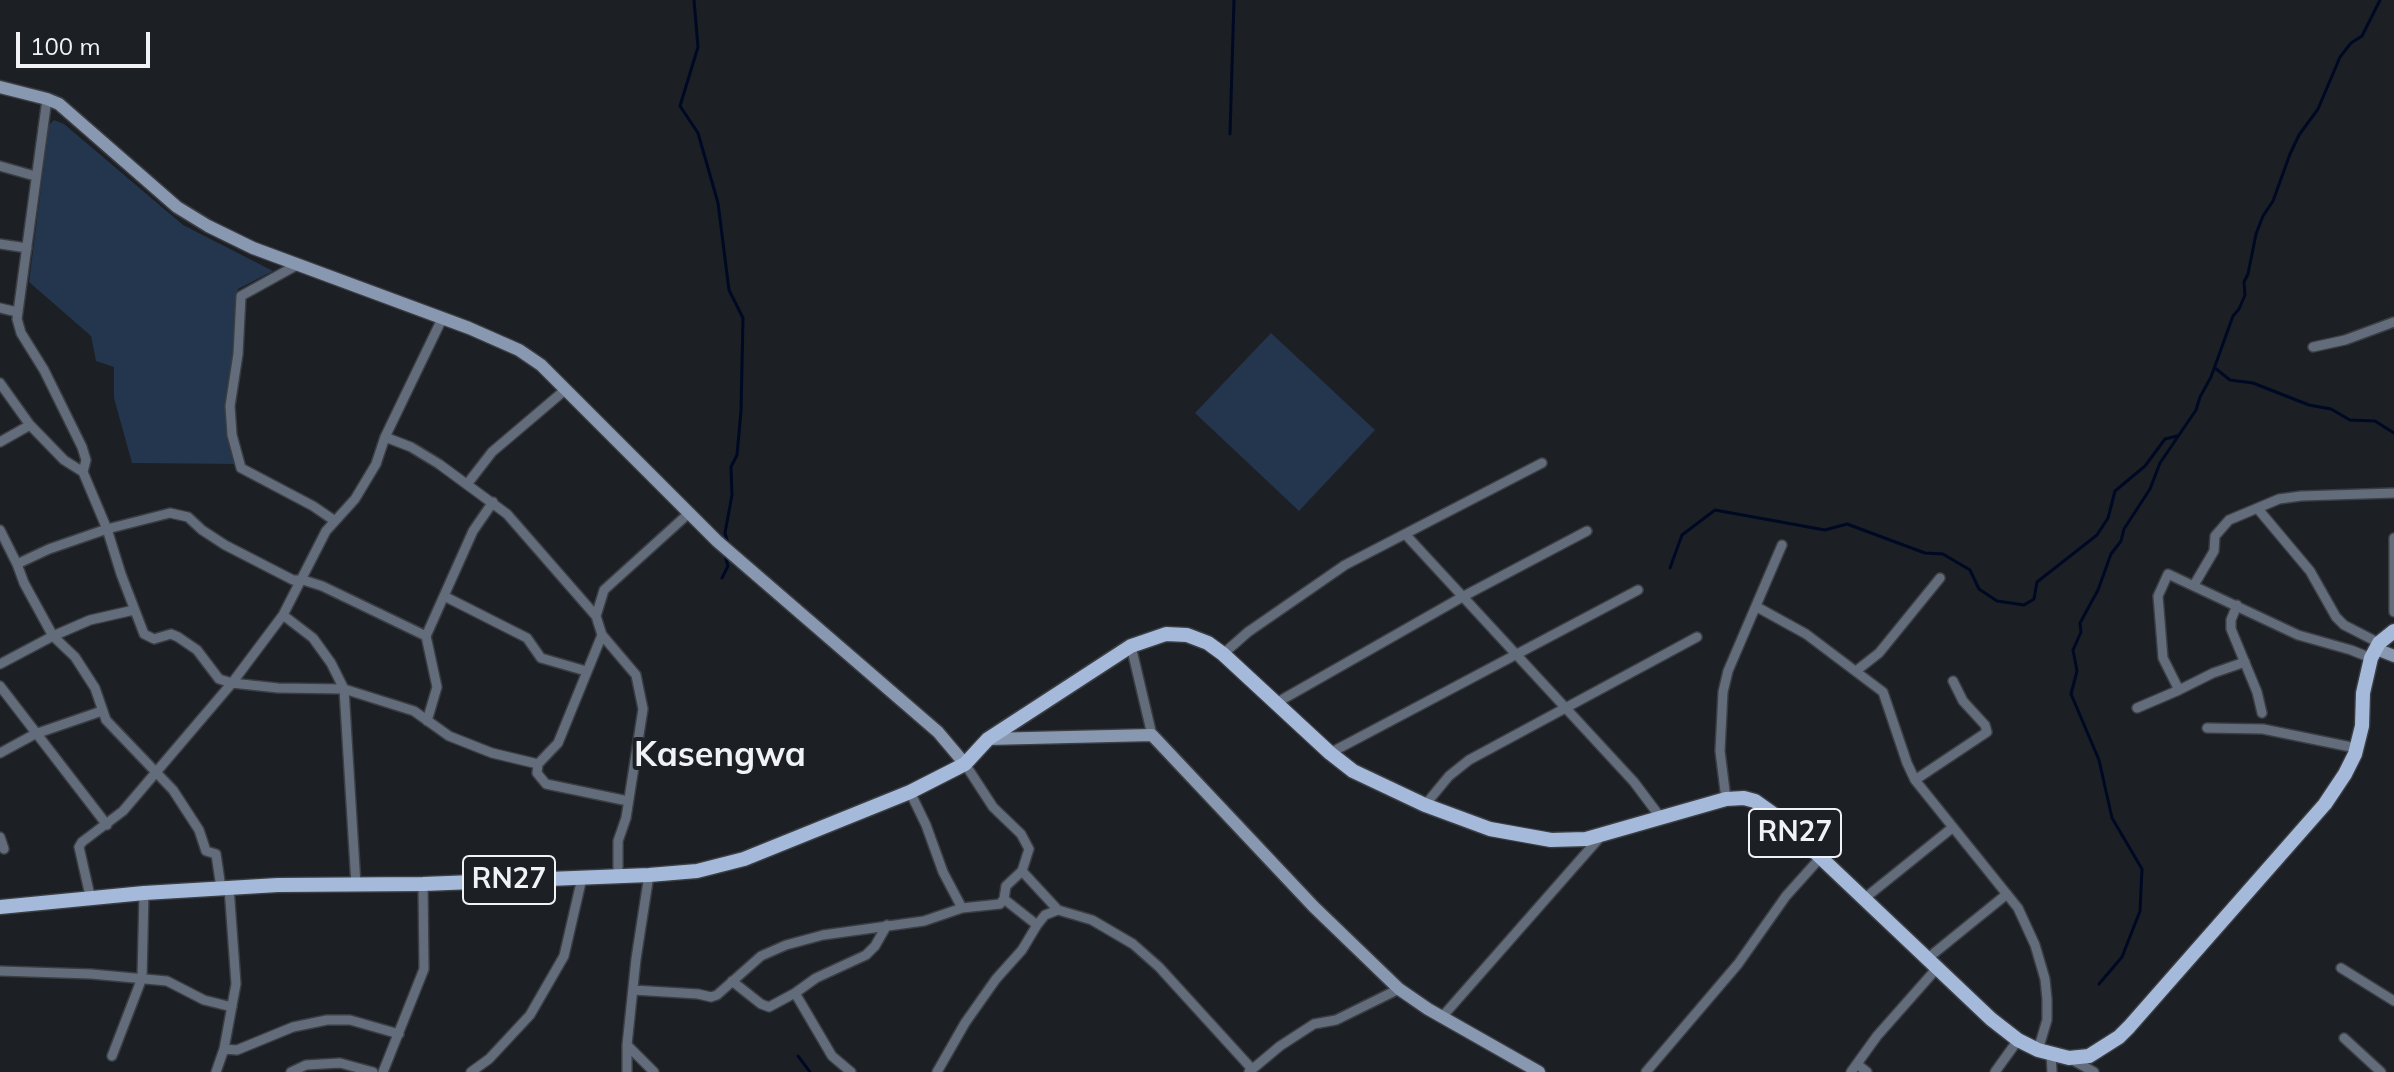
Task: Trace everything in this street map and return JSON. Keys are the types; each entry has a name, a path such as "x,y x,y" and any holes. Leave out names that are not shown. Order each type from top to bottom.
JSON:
{"main road":[{"path":"2069,1058 2089,1056 2119,1037 2325,804 2345,774 2356,748 2362,726 2363,693 2375,650 2394,631"},
{"name":"RN27","path":"0,907 144,893 278,885 423,884 697,871 744,859 910,792 965,764 988,739 1131,646 1166,634 1187,635 1208,643 1223,654 1353,771 1425,805 1490,829 1551,840 1586,839 1726,799 1755,801 1779,818 1991,1019 2018,1040 2044,1052 2069,1058"}],"street":[{"path":"0,87 59,104 177,207 208,226 297,265 519,350 541,365 688,514 886,690 938,732 965,764 993,807 1021,834 1029,849 1022,871 1006,886 1000,904 962,908 924,921 823,935 786,945 761,956 711,997 633,990"},
{"path":"47,99 17,319 21,333 44,370 82,447 86,460 83,472"},
{"path":"0,166 35,176"},
{"path":"0,244 27,248"},
{"path":"297,265 241,296 238,354 230,406 232,435 241,468 335,521"},
{"path":"0,308 17,312"},
{"path":"91,900 79,847 82,842 123,811 232,683 283,615 326,531 355,499 376,464 385,437 442,319"},
{"path":"2313,347 2345,340 2394,322"},
{"path":"0,383 30,425 64,460 83,472 144,634 150,638 171,634 178,637 197,650 219,679 278,688 344,689 414,711 449,736 492,753 538,764"},
{"path":"468,483 492,452 565,390"},
{"path":"0,442 30,425"},
{"path":"385,437 411,447 468,483 507,514 596,616 602,635 636,675 643,709 626,818 618,841 618,875"},
{"path":"1223,654 1248,632 1345,565 1542,463"},
{"path":"2194,585 2214,551 2215,536 2229,520 2279,499 2394,493"},
{"path":"427,721 437,687 426,636 473,531 493,502"},
{"path":"2258,509 2310,571 2336,617 2375,650"},
{"path":"17,564 107,529 170,513 188,517 225,545 293,580 322,586 426,636"},
{"path":"596,616 604,590 688,514"},
{"path":"0,530 53,636 75,657 95,688 106,720 173,790 199,830 206,851 216,854 225,888 236,984 224,1049 216,1072"},
{"path":"1276,703 1464,596 1587,531"},
{"path":"1405,534 1634,782 1661,818"},
{"path":"2394,538 2394,612"},
{"path":"1726,799 1720,751 1723,692 1728,671 1782,545"},
{"path":"2179,690 2163,658 2158,596 2168,574 2298,635 2351,650 2375,650 2394,656"},
{"path":"1856,671 1879,653 1940,578"},
{"path":"1330,753 1638,590"},
{"path":"444,596 527,638 541,658 586,671"},
{"path":"2237,605 2231,629 2257,692 2262,713"},
{"path":"1757,607 1806,634 1883,692 1915,780 2018,908 2035,945 2045,979 2047,1020 2044,1052 2052,1072"},
{"path":"0,664 90,620 134,610"},
{"path":"283,615 313,638 344,689 356,885"},
{"path":"602,635 558,743 538,764 537,773 546,784 628,801"},
{"path":"1425,805 1449,776 1469,760 1697,637"},
{"path":"1131,646 1152,735 1314,907 1399,989 1539,1072"},
{"path":"2137,708 2213,673 2245,662"},
{"path":"1915,780 1987,732 1985,725 1963,701 1953,681"},
{"path":"0,686 107,825"},
{"path":"0,753 35,734 102,711"},
{"path":"2207,728 2263,729 2356,748"},
{"path":"988,739 1152,735"},
{"path":"910,792 943,872 962,908"},
{"path":"1865,898 1952,828"},
{"path":"1442,1017 1602,835"},
{"path":"0,837 4,849"},
{"path":"1646,1072 1738,964 1786,896 1821,857"},
{"path":"1022,871 1058,910 1092,920 1133,944 1159,967 1250,1071 1314,1024 1336,1020 1399,989"},
{"path":"627,1072 636,959 649,875"},
{"path":"471,1072 489,1059 530,1015 564,956 582,878"},
{"path":"383,1072 426,962 423,884"},
{"path":"112,1056 142,978 144,893"},
{"path":"1867,1072 1854,1068 1933,963 2007,894"},
{"path":"1004,899 1037,925"},
{"path":"937,1072 965,1023 996,979 1022,950 1045,915 1058,910"},
{"path":"732,981 769,1007 816,978 866,955 887,925"},
{"path":"2341,968 2394,1001"},
{"path":"0,971 91,974 167,981 204,1000 232,1007"},
{"path":"795,993 832,1056 851,1072"},
{"path":"224,1049 237,1050 293,1027 327,1020 350,1020 399,1034"},
{"path":"2344,1038 2381,1072"},
{"path":"1995,1072 2018,1040"},
{"path":"627,1045 654,1072"},
{"path":"2069,1058 2094,1072"},
{"path":"291,1072 306,1065 340,1063 373,1072"}],"shaded area":[{"path":"54,120 64,124 183,225 273,271 238,289 230,408 236,464 132,463 114,398 114,367 96,361 91,336 29,282 49,125"},
{"path":"1271,333 1375,430 1299,511 1195,413"}],"waterway":[{"path":"694,0 698,47 680,106 698,133 718,203 729,290 743,318 741,411 737,455 731,467 732,495 725,533 728,544"},
{"path":"1230,134 1234,0"},
{"path":"2099,984 2122,957 2140,911 2142,869 2112,818 2099,760 2071,694 2077,671 2073,650 2081,632 2080,623 2124,529 2150,489 2160,463 2196,410 2211,377 2233,316 2245,295 2244,282 2256,234 2273,201 2299,135 2318,109 2340,57 2351,43 2362,36 2380,0"},
{"path":"2215,368 2230,380 2253,383 2309,405 2331,409 2350,420 2375,421 2394,433"},
{"path":"1670,568 1682,535 1715,510 1825,530 1847,524 1925,553 1943,554 1970,570 1979,589 1997,601 2024,605 2034,599 2037,582 2097,535 2108,518 2115,491 2145,466 2165,439 2177,436"},
{"path":"722,578 728,566 725,555"},
{"path":"798,1056 810,1072"}],"district":[{"name":"Kasengwa","path":"720,756"}]}
